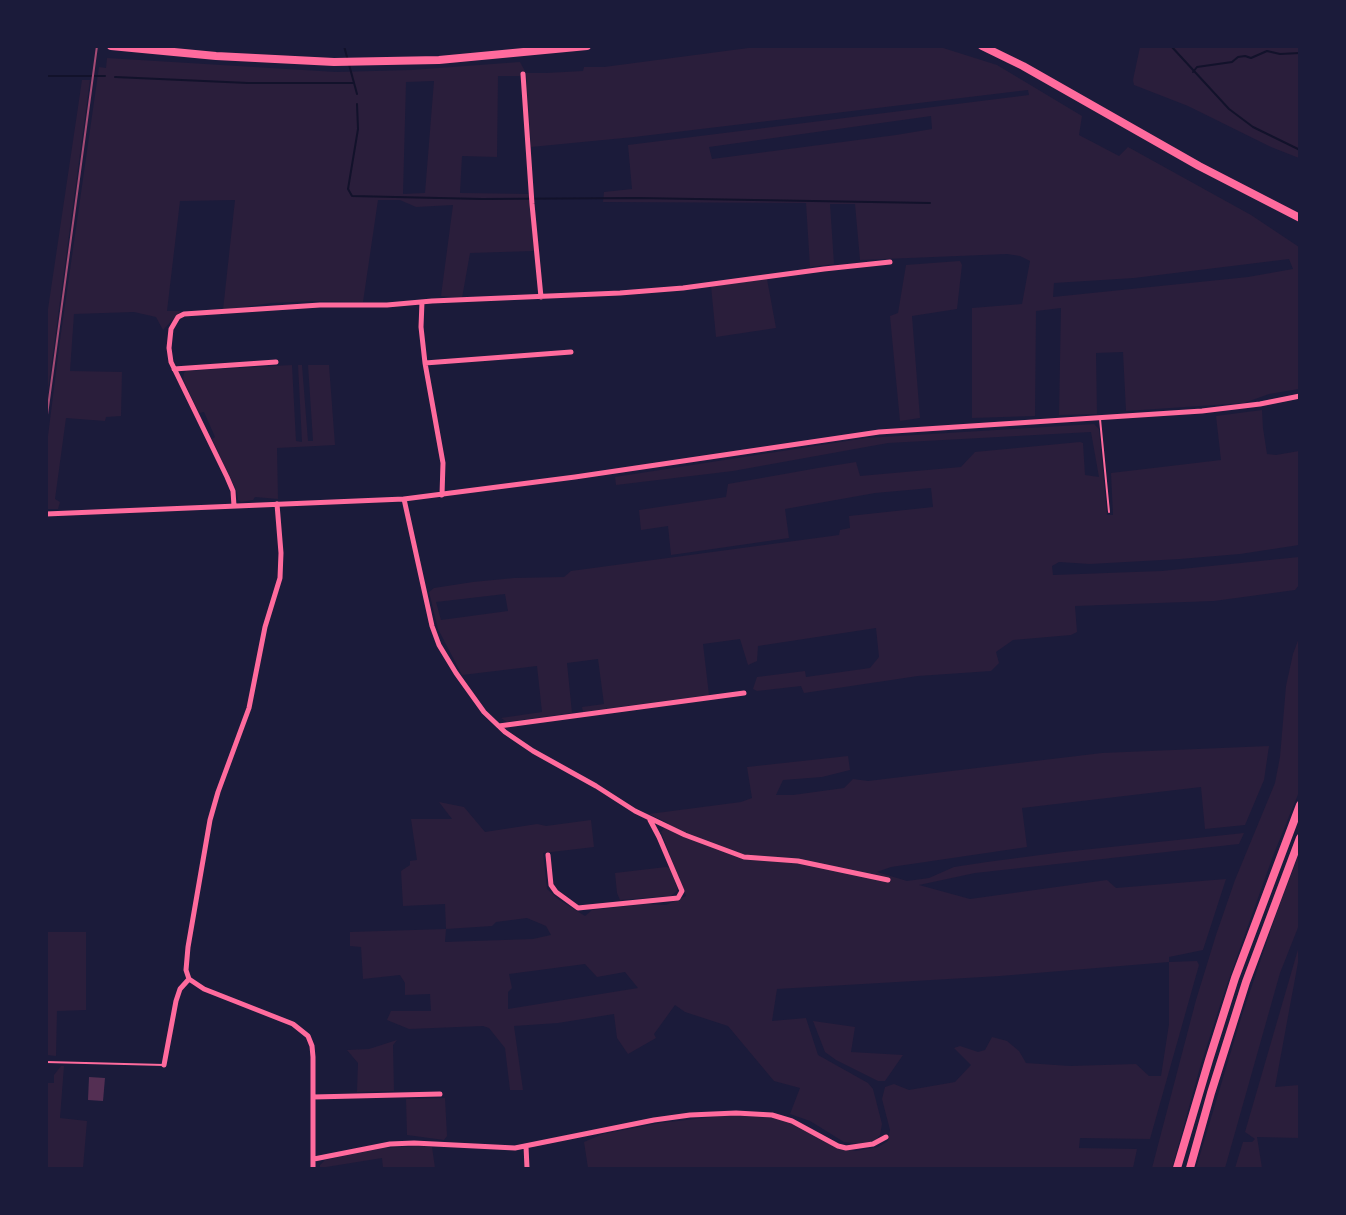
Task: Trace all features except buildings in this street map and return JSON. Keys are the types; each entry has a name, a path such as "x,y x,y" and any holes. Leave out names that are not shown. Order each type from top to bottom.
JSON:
{"main road":[{"path":"111,46 216,56 334,62 439,60 587,46"},
{"path":"982,46 1023,66 1199,166 1299,218"},
{"path":"1177,1168 1232,987 1299,805"},
{"path":"1190,1168 1238,1008 1299,838"}],"street":[{"path":"523,74 541,297"},
{"path":"234,506 233,491 227,477 174,369 169,348 171,329 178,317 184,314 320,305 374,305 676,289 890,262"},
{"path":"422,302 421,327 425,363 443,464 442,495"},
{"path":"425,363 571,352"},
{"path":"174,369 276,362"},
{"path":"46,514 404,499 879,432 1234,408 1299,396"},
{"path":"404,499 432,626 439,645 474,698 499,726 533,752 596,786 649,819 744,857 798,861 888,880"},
{"path":"277,504 281,553 280,578 264,627 249,708 220,785 210,820 186,970 189,979 194,984 302,1030 312,1046 314,1168"},
{"path":"499,726 744,693"},
{"path":"548,855 551,885 556,892 578,908 678,898 682,891 649,819"},
{"path":"164,1065 176,1001 180,989 189,979"},
{"path":"313,1097 440,1094"},
{"path":"314,1160 362,1149 406,1143 514,1148 654,1120 690,1115 736,1113 772,1115 792,1121 838,1146 857,1148 873,1144 886,1137"},
{"path":"526,1146 527,1168"}],"lane":[{"path":"1100,418 1109,512"},
{"path":"46,1062 164,1065"}],"shaded area":[{"path":"756,47 940,47 997,65 1082,116 1079,135 1119,156 1128,147 1251,215 1299,247 1299,389 1269,394 1244,403 1126,411 1123,352 1096,353 1097,414 1059,415 1061,308 1036,311 1035,416 972,418 972,308 1022,304 1030,261 1020,256 1007,254 860,260 855,204 830,204 834,264 810,267 806,203 603,202 604,192 632,189 628,145 1029,95 1028,90 634,137 531,147 526,74 498,76 497,157 462,156 460,193 530,194 534,251 470,253 462,298 441,296 453,205 416,207 400,200 378,200 363,302 271,303 223,310 235,200 180,201 167,311 181,311 163,330 156,317 134,312 74,314 70,371 122,372 121,416 106,417 105,421 66,418 55,499 60,502 58,509 47,509 47,444 60,340 99,67 106,68 107,58 336,72 412,70 520,62 526,73 583,71 584,67 604,67","holes":["434,81 425,193 403,194 406,82","931,116 932,129 896,135 712,159 709,147","1289,259 1293,269 1248,277 1053,297 1054,283 1134,278"]},
{"path":"1140,47 1299,47 1299,158 1271,147 1188,106 1134,85"},
{"path":"82,80 90,80 47,397 47,316"},
{"path":"960,261 962,265 957,309 912,316 920,418 900,421 890,316 898,313 906,265"},
{"path":"767,279 776,328 716,337 711,286"},
{"path":"292,365 296,441 302,442 298,365 302,365 308,441 313,441 308,365 329,365 335,445 277,448 278,499 255,497 253,500 241,502 238,500 237,492 212,439 215,437 204,412 199,413 183,379 184,373 186,371"},
{"path":"1262,410 1267,454 1276,455 1299,451 1299,545 1240,554 1180,559 1090,564 1059,562 1052,566 1053,575 1162,571 1299,557 1299,585 1295,590 1214,601 1075,606 1077,632 1071,635 1013,640 996,652 999,663 991,671 918,676 804,693 801,686 757,691 753,689 757,677 805,671 806,677 870,668 879,657 876,628 758,646 757,661 748,665 740,639 703,644 709,695 583,712 582,707 604,704 598,659 567,663 572,713 507,722 501,718 542,712 537,666 462,675 438,629 429,592 434,588 514,578 564,577 571,571 839,535 840,530 850,528 849,516 933,507 931,488 875,493 785,509 789,538 671,555 668,526 641,530 639,510 726,497 728,484 856,462 860,476 961,467 975,452 1080,442 1083,443 1085,475 1099,477 1091,432 888,443 733,471 616,485 615,477 866,438 1094,424 1099,429 1107,515 1113,515 1111,473 1221,460 1216,416","holes":["505,594 508,611 441,620 436,602"]},
{"path":"1299,638 1299,792 1273,856 1224,993 1201,1064 1172,1168 1152,1168 1196,1000 1216,935 1235,880 1275,783 1280,757 1286,686"},
{"path":"1269,746 1264,780 1245,825 1205,829 1201,787 1022,808 1027,847 891,867 877,872 907,881 929,878 954,867 987,862 1244,833 1239,844 975,873 919,885 970,899 1107,880 1116,888 1226,879 1203,950 1169,957 1169,962 1000,976 777,989 772,1021 806,1018 818,1055 868,1083 873,1089 882,1124 880,1135 875,1141 861,1144 844,1142 810,1121 790,1114 800,1088 774,1081 728,1026 685,1012 675,1005 654,1034 656,1038 628,1054 617,1038 614,1014 558,1023 514,1026 523,1090 510,1090 505,1048 489,1028 483,1026 409,1029 387,1020 391,1011 431,1011 430,994 405,995 405,983 400,975 363,979 361,947 350,946 350,932 446,929 445,904 403,906 401,871 410,865 410,861 417,860 411,819 452,819 439,802 464,807 485,832 537,824 546,826 591,820 594,847 543,853 547,889 585,916 592,910 646,904 666,905 686,896 661,832 668,823 649,814 741,802 752,798 747,767 848,756 850,770 822,777 783,780 776,795 793,795 844,788 853,779 868,781 1102,753","holes":["527,918 546,926 551,935 533,939 445,942 446,929 492,926 496,922","585,964 597,977 625,972 638,988 508,1009 508,992 512,988 509,974"]},
{"path":"1299,854 1299,925 1280,973 1225,1168 1196,1168 1241,1018"},
{"path":"670,868 677,887 677,891 671,896 620,900 615,873"},
{"path":"47,932 86,932 86,1010 57,1011 56,1056 47,1055"},
{"path":"1299,946 1299,957 1275,1087 1299,1085 1299,1138 1257,1137 1262,1168 1235,1168 1243,1142 1252,1142 1255,1139 1245,1132"},
{"path":"1197,961 1199,965 1150,1139 1080,1138 1079,1148 1137,1149 1133,1168 588,1168 584,1142 603,1134 660,1123 730,1115 786,1119 832,1145 855,1151 878,1147 888,1141 890,1130 882,1099 885,1087 894,1084 909,1090 955,1082 971,1065 954,1048 960,1046 978,1052 985,1050 992,1037 1007,1041 1019,1051 1026,1063 1070,1066 1136,1064 1149,1076 1161,1076 1169,1024 1169,962"},
{"path":"813,1021 855,1027 851,1052 903,1055 885,1081 878,1081 825,1052"},
{"path":"397,1040 393,1045 394,1091 357,1092 358,1063 347,1050 369,1049"},
{"path":"61,1066 64,1066 60,1118 87,1121 83,1168 47,1168 47,1083 54,1083 54,1075"},
{"path":"445,1098 447,1136 444,1140 407,1135 406,1099"},
{"path":"432,1147 435,1168 383,1168 382,1158 320,1168 325,1160 382,1148"}],"waterway":[{"path":"344,46 357,94"},
{"path":"1171,46 1229,109 1253,127 1300,150"},
{"path":"1193,72 1197,67 1232,62 1238,57 1251,58 1267,51 1280,54 1300,53"},
{"path":"46,76 105,76"},
{"path":"115,77 248,83 354,83"},
{"path":"357,104 358,129 348,189 352,196 930,203"}],"railway":[{"path":"46,422 97,46"}]}
